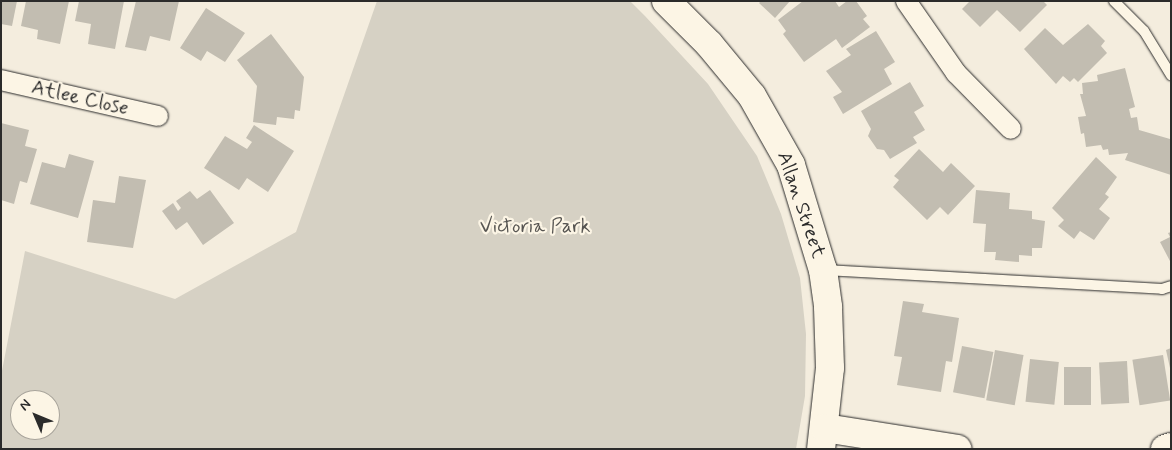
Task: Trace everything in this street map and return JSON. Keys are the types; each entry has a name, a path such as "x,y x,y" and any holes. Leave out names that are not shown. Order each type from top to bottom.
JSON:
{"street":[{"path":"906,1 956,73 1011,129"},
{"name":"Allan Street","path":"678,5 731,69 773,129 791,166 823,270 830,338 823,438"},
{"name":"Atlee Close","path":"1,80 158,116"},
{"path":"823,438 957,449"},
{"path":"1165,449 1171,447"}],"lane":[{"path":"1114,1 1144,30 1171,75"},
{"path":"823,270 1162,289 1171,286"}],"green space":[{"name":"Victoria Park","path":"377,1 630,1 708,84 757,156 781,214 800,278 806,334 805,396 796,449 1,449 1,376 25,251 175,299 296,232"}],"building":[{"path":"1,1 17,1 12,26 1,24"},
{"path":"26,1 69,1 60,44 37,39 38,30 21,26"},
{"path":"79,1 124,1 115,49 88,44 91,24 75,21"},
{"path":"136,1 179,1 170,41 150,36 146,51 125,47"},
{"path":"761,1 790,1 775,18 759,3"},
{"path":"803,1 835,1 839,7 847,1 856,1 867,16 863,19 870,27 842,48 836,39 804,62 783,34 786,31 778,20"},
{"path":"970,1 1043,1 1047,5 1020,32 997,10 980,27 962,9"},
{"path":"206,8 245,33 225,62 207,51 201,61 180,48"},
{"path":"1088,24 1105,41 1101,46 1107,53 1078,82 1074,78 1070,82 1063,76 1056,84 1024,49 1045,28 1063,45"},
{"path":"876,31 895,62 884,69 892,84 843,114 833,97 842,92 826,71 851,55 846,49"},
{"path":"271,34 304,77 300,111 295,110 294,119 277,117 276,125 253,122 257,86 237,60"},
{"path":"1125,68 1135,107 1129,109 1131,118 1137,117 1139,130 1170,139 1171,175 1125,160 1128,153 1109,155 1108,149 1103,150 1101,145 1086,147 1084,133 1081,134 1078,117 1086,116 1080,94 1083,94 1082,83 1098,81 1097,75"},
{"path":"910,82 924,106 914,112 925,130 913,137 917,143 890,159 884,150 877,149 868,136 871,129 861,111"},
{"path":"1,123 29,130 25,146 37,149 27,183 20,181 14,204 1,200"},
{"path":"254,125 294,151 268,192 247,178 239,190 204,168 225,136 247,149 252,142 246,138"},
{"path":"919,149 943,172 951,163 975,186 948,215 940,207 927,220 893,187 899,180 894,176"},
{"path":"69,154 94,161 78,218 30,204 42,162 65,168"},
{"path":"1096,157 1117,177 1105,194 1109,197 1099,209 1110,218 1094,240 1080,231 1074,239 1058,226 1064,220 1052,208"},
{"path":"119,176 146,180 133,248 87,242 93,200 115,203"},
{"path":"210,190 234,223 203,245 187,222 176,230 162,211 173,203 178,211 181,208 176,201 190,191 197,199"},
{"path":"976,190 1010,193 1009,209 1032,211 1032,219 1045,221 1042,248 1032,248 1032,256 1019,255 1019,262 995,260 996,252 984,252 986,224 973,223"},
{"path":"1171,232 1171,263 1160,242 1170,237 1168,233"},
{"path":"903,301 924,304 922,312 959,318 952,362 946,361 941,392 897,385 902,357 894,356"},
{"path":"962,346 993,352 984,398 953,392"},
{"path":"1171,348 1171,368 1170,368 1166,350"},
{"path":"995,350 1024,355 1015,405 986,400"},
{"path":"1163,355 1170,400 1140,405 1132,360"},
{"path":"1030,359 1059,362 1054,405 1026,402"},
{"path":"1127,361 1129,403 1101,404 1099,362"},
{"path":"1064,367 1091,367 1091,405 1064,405"}]}
